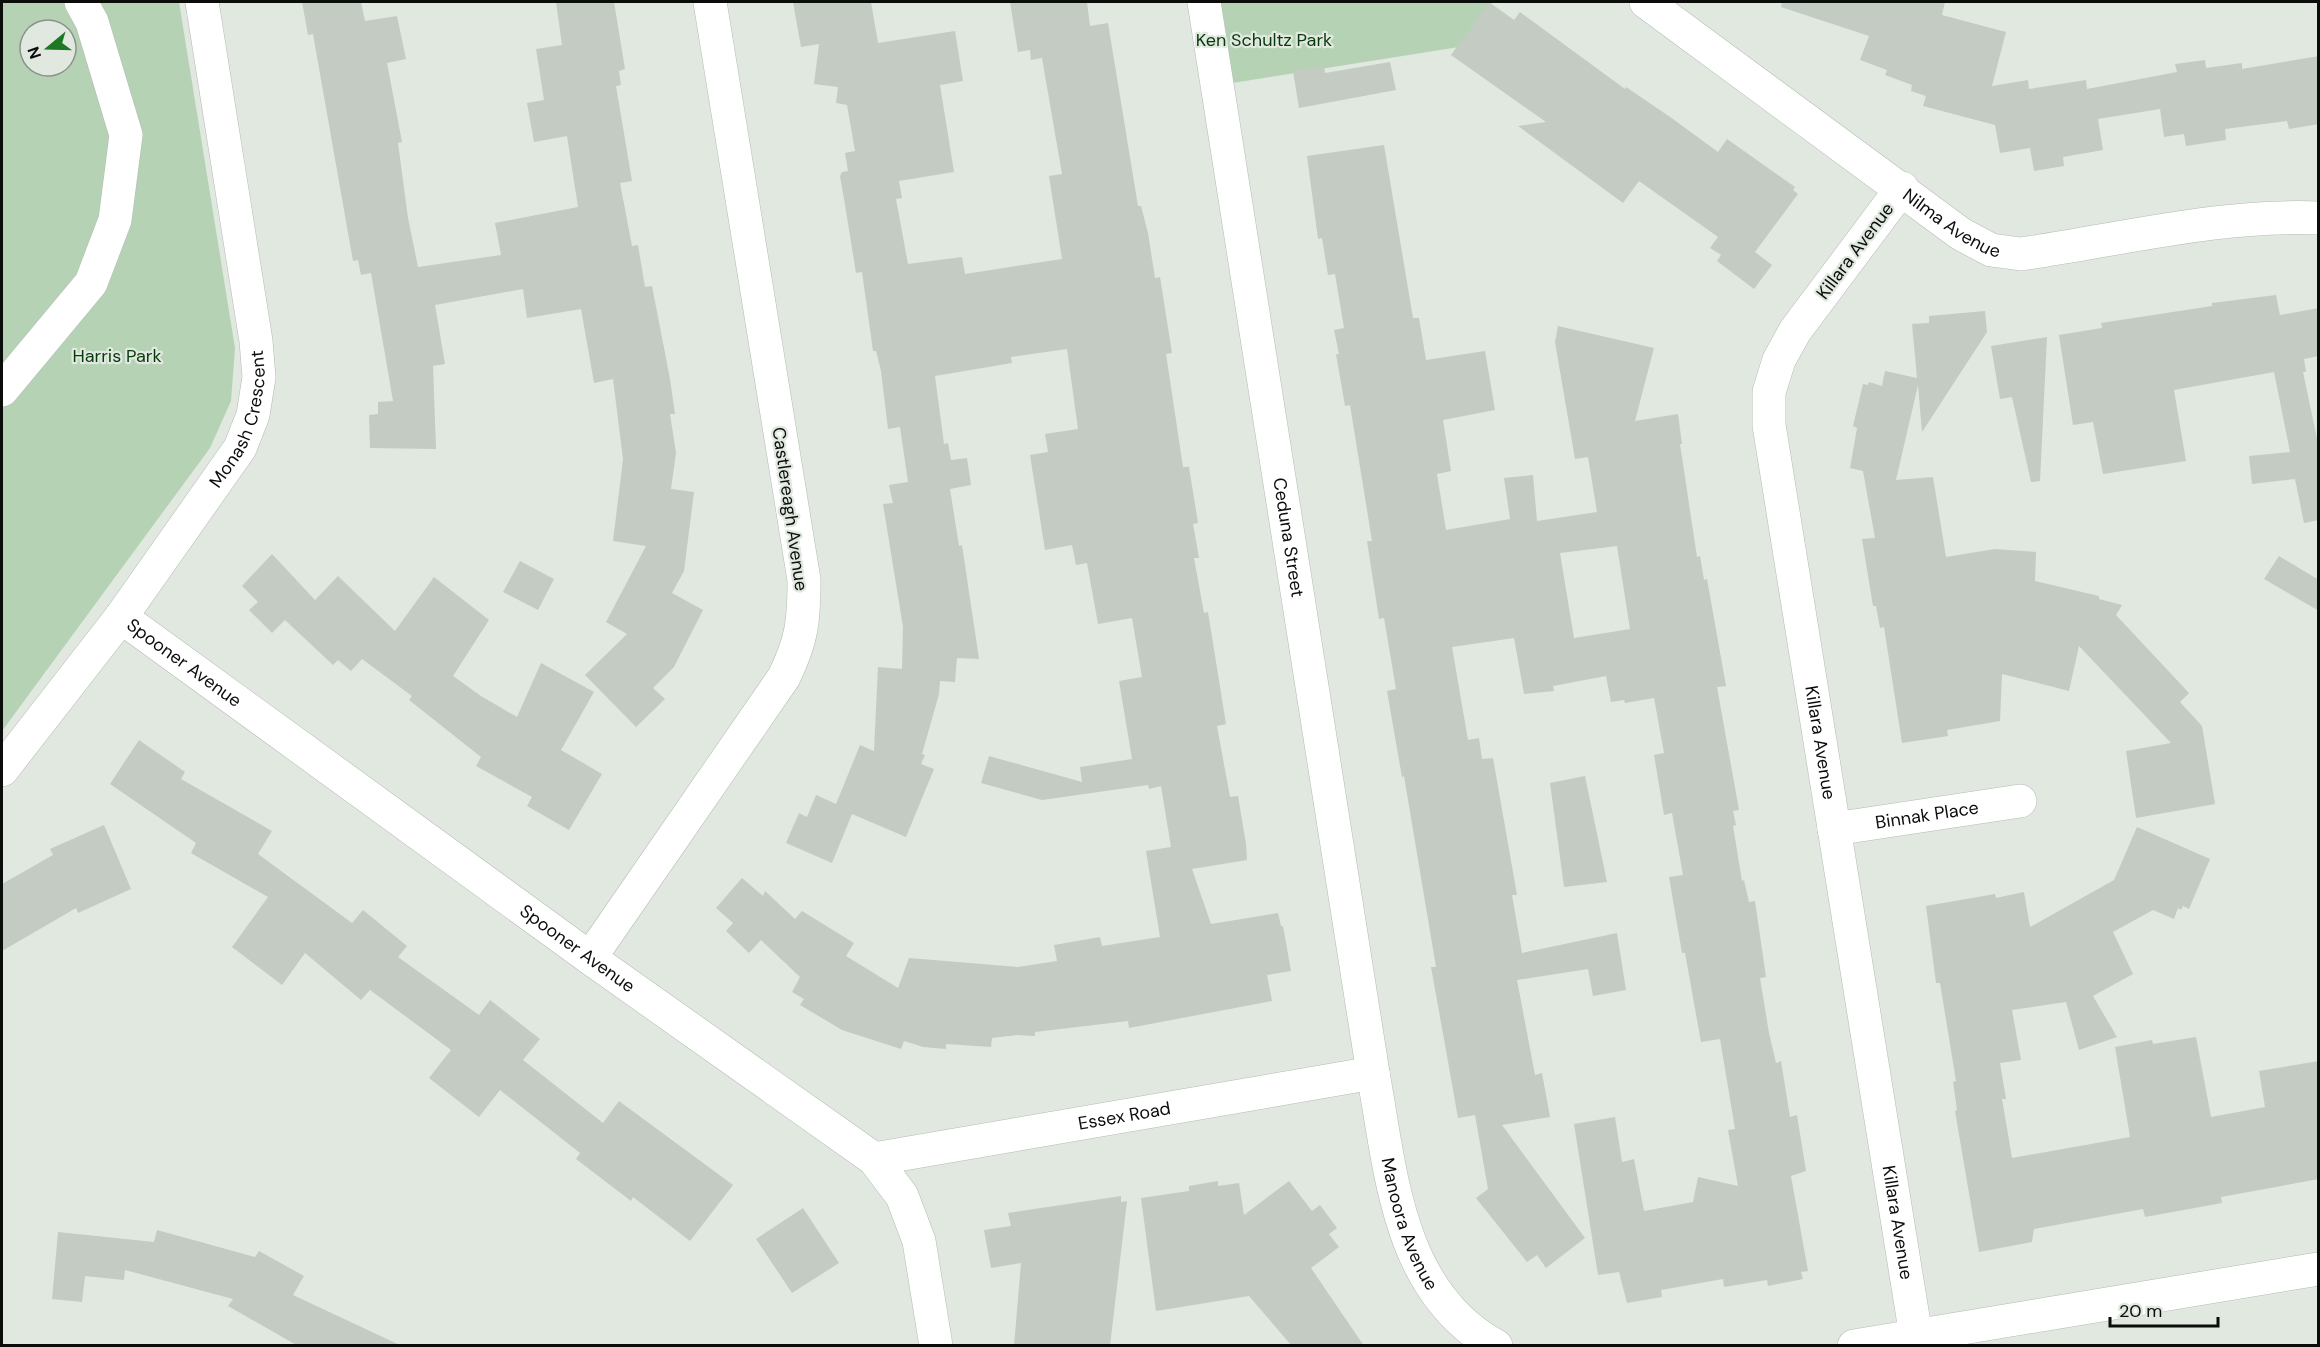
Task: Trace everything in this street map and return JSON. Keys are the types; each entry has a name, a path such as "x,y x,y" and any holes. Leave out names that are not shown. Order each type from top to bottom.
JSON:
{"street":[{"path":"2,390 91,283 115,219 126,135 92,22 81,2"},
{"name":"Monash Crescent","path":"2,770 121,617 240,448 253,415 259,377 256,341 202,2"},
{"name":"Castlereagh Avenue","path":"590,958 784,677 798,647 804,617 804,580 710,2"},
{"name":"Ceduna Street","path":"1204,2 1373,1073"},
{"name":"Nilma Avenue","path":"1646,2 1962,234 1991,250 2021,254 2229,220 2282,216 2319,218"},
{"name":"Killara Avenue","path":"1902,188 1795,331 1779,360 1769,392 1773,460 1916,1335"},
{"name":"Spooner Avenue","path":"121,617 590,958 874,1160 902,1196 919,1241 936,1346"},
{"name":"Binnak Place","path":"1834,829 2020,801"},
{"name":"Essex Road","path":"874,1160 1373,1073"},
{"name":"Manoora Avenue","path":"1373,1073 1396,1200 1412,1254 1443,1304 1496,1346"},
{"path":"1854,1346 2319,1269"}],"green space":[{"name":"Harris Park","path":"2,2 179,2 235,348 231,401 210,448 2,731"},
{"name":"Ken Schultz Park","path":"1219,2 1491,2 1459,47 1232,83"}],"building":[{"path":"302,2 361,2 365,21 397,16 406,59 387,63 402,142 398,143 408,218 418,267 501,255 495,223 578,207 567,136 534,142 527,103 544,100 536,49 562,45 556,2 614,2 625,69 619,71 621,85 616,86 632,181 620,183 632,246 638,245 645,287 652,286 670,379 675,414 670,414 676,453 671,489 694,492 684,571 672,593 703,610 674,667 653,688 665,699 636,727 585,675 627,634 606,622 646,546 613,541 623,459 613,379 594,383 581,309 527,318 523,289 435,305 445,364 433,366 436,449 370,448 369,415 378,414 378,402 393,401 371,273 361,275 358,260 353,261 313,34 308,35"},
{"path":"793,2 871,2 878,43 955,31 963,81 940,85 954,172 899,181 902,198 896,199 908,264 962,257 965,274 1062,259 1049,176 1062,174 1042,58 1031,60 1030,50 1018,52 1010,2 1087,2 1090,26 1108,23 1138,206 1141,206 1148,233 1155,278 1160,277 1172,353 1166,354 1183,467 1189,467 1198,523 1193,524 1199,558 1194,558 1204,613 1208,612 1226,724 1217,726 1230,797 1238,796 1246,844 1247,860 1192,869 1211,924 1278,913 1281,926 1283,926 1291,971 1267,975 1272,1001 1129,1028 1128,1021 1035,1032 1035,1036 1017,1035 992,1038 991,1047 946,1044 946,1049 923,1047 904,1041 901,1049 842,1030 800,1005 804,999 792,992 800,977 761,940 749,953 726,931 733,923 716,908 742,878 763,896 765,891 795,919 802,911 854,943 846,956 898,988 909,958 1018,967 1057,961 1054,945 1100,937 1102,946 1160,937 1146,851 1171,847 1161,786 1149,789 1148,785 1042,800 981,783 989,756 1082,782 1080,767 1132,759 1119,681 1142,677 1132,618 1098,624 1087,563 1076,565 1072,545 1045,550 1030,455 1048,452 1045,434 1078,429 1067,349 1011,357 1012,363 935,376 944,444 948,443 951,460 967,458 971,485 950,489 959,546 962,545 979,659 957,658 955,682 940,681 939,694 921,764 934,769 906,837 852,814 832,863 786,843 799,813 807,817 816,795 836,804 860,745 874,751 878,667 902,669 903,627 883,504 893,503 889,485 908,482 900,427 888,429 881,371 876,351 873,351 862,272 856,273 840,176 842,172 848,171 845,153 855,151 847,105 836,103 838,87 814,84 819,44 801,47"},
{"path":"1489,2 1514,20 1520,12 1625,89 1626,87 1718,152 1727,139 1795,187 1793,190 1798,194 1755,252 1772,265 1754,289 1717,261 1721,255 1710,248 1718,237 1639,181 1623,203 1518,126 1546,122 1451,55"},
{"path":"1782,2 1945,2 1942,15 2006,32 1992,86 2028,80 2029,89 2086,80 2087,89 2177,72 2175,64 2205,60 2206,68 2242,63 2242,69 2319,56 2319,124 2289,129 2287,121 2225,129 2226,140 2186,146 2184,134 2164,137 2160,109 2098,119 2103,150 2063,157 2064,166 2034,171 2030,148 2000,153 1995,125 1923,106 1926,96 1911,91 1912,85 1885,75 1887,70 1860,60 1869,36 1781,7"},
{"path":"1390,62 1396,90 1299,108 1293,71 1324,66 1325,73"},
{"path":"1384,145 1413,318 1419,318 1426,360 1485,351 1495,410 1443,420 1451,471 1437,474 1446,530 1510,519 1504,478 1533,475 1537,521 1597,512 1588,457 1575,459 1555,342 1558,326 1654,348 1635,421 1678,414 1682,444 1680,444 1697,557 1700,556 1704,580 1707,579 1726,686 1717,687 1739,810 1733,811 1736,825 1733,826 1742,881 1744,880 1749,902 1755,901 1766,977 1760,978 1769,1033 1776,1063 1781,1061 1790,1117 1797,1115 1806,1171 1791,1176 1808,1271 1801,1272 1803,1279 1768,1286 1767,1280 1724,1287 1723,1279 1661,1290 1662,1297 1627,1303 1619,1272 1598,1275 1574,1124 1615,1117 1622,1162 1634,1159 1644,1211 1693,1202 1698,1177 1738,1186 1728,1130 1735,1129 1720,1039 1701,1042 1685,953 1682,953 1669,877 1683,875 1672,813 1664,815 1654,755 1664,753 1654,698 1625,703 1624,700 1611,702 1606,676 1553,686 1554,691 1524,694 1514,638 1452,647 1468,740 1479,738 1482,759 1493,758 1517,895 1512,895 1522,953 1617,933 1626,990 1593,996 1588,969 1517,980 1535,1075 1542,1073 1550,1117 1502,1125 1585,1238 1546,1268 1537,1255 1527,1262 1476,1198 1488,1189 1475,1115 1458,1118 1431,967 1436,967 1404,776 1402,777 1387,691 1396,689 1384,618 1379,619 1367,541 1372,541 1350,405 1345,406 1336,354 1339,354 1334,330 1344,328 1335,274 1328,275 1322,238 1318,239 1307,156","holes":["1617,546 1630,629 1574,638 1560,553"]},
{"path":"2276,295 2280,315 2319,308 2319,356 2304,359 2306,372 2303,372 2319,448 2319,520 2304,523 2295,479 2252,484 2249,456 2290,452 2274,372 2174,390 2186,461 2103,474 2093,422 2073,425 2059,335 2102,328 2101,323 2212,306 2212,303"},
{"path":"1985,311 1987,332 1922,432 1918,385 1896,480 1933,477 1946,557 1995,549 2036,552 2035,581 2099,596 2099,599 2122,605 2116,615 2189,693 2180,702 2202,726 2215,804 2136,818 2126,751 2171,743 2079,646 2069,691 2002,674 2000,721 1947,730 1948,736 1902,743 1884,627 1880,628 1876,606 1873,606 1862,539 1875,538 1863,471 1850,468 1857,428 1853,426 1863,384 1868,385 1869,382 1882,386 1885,371 1917,378 1912,324 1929,323 1929,316"},
{"path":"2047,337 2040,481 2031,482 2012,397 2000,399 1991,346"},
{"path":"272,554 315,600 338,576 395,631 434,577 489,620 453,676 517,717 541,663 594,692 561,750 602,774 569,830 527,806 532,797 476,766 481,757 409,700 412,696 362,659 351,671 338,660 333,665 285,620 272,633 249,610 258,602 242,586"},
{"path":"2279,556 2319,580 2319,611 2264,579"},
{"path":"520,561 554,579 538,610 503,592"},
{"path":"139,740 185,772 181,779 272,831 258,854 352,923 363,910 407,946 398,957 479,1015 490,1000 540,1039 523,1060 603,1123 619,1101 733,1185 690,1241 633,1197 631,1201 576,1159 580,1153 500,1090 479,1117 429,1078 451,1050 370,990 361,1000 305,953 282,985 232,947 268,897 191,853 196,843 110,784"},
{"path":"1585,776 1607,882 1564,887 1550,783"},
{"path":"104,825 131,889 78,913 76,908 2,951 2,884 53,855 50,849"},
{"path":"2137,827 2210,859 2189,909 2183,906 2181,910 2178,908 2174,919 2153,910 2113,932 2133,974 2093,996 2117,1037 2079,1050 2066,1002 2012,1010 2021,1060 2000,1063 2006,1099 2002,1099 2012,1158 2130,1137 2115,1047 2152,1040 2153,1044 2196,1037 2211,1117 2265,1107 2259,1071 2319,1061 2319,1179 2221,1197 2222,1203 2145,1217 2143,1209 2034,1229 2032,1242 1979,1252 1955,1111 1957,1110 1953,1082 1956,1081 1940,983 1936,983 1926,906 1995,894 1996,898 2024,892 2030,927 2114,880"},
{"path":"1218,1181 1218,1186 1239,1183 1244,1215 1289,1181 1312,1211 1320,1205 1337,1228 1329,1234 1339,1247 1311,1268 1364,1346 1292,1346 1249,1296 1156,1311 1141,1198 1189,1191 1189,1186"},
{"path":"1121,1196 1121,1202 1127,1201 1110,1346 1014,1346 1021,1263 991,1268 984,1230 1011,1226 1008,1213"},
{"path":"803,1208 839,1263 792,1293 756,1239"},
{"path":"157,1230 255,1257 259,1251 304,1276 293,1295 402,1346 298,1346 228,1306 233,1299 125,1270 124,1280 85,1276 82,1302 52,1299 58,1232 154,1242"}]}
